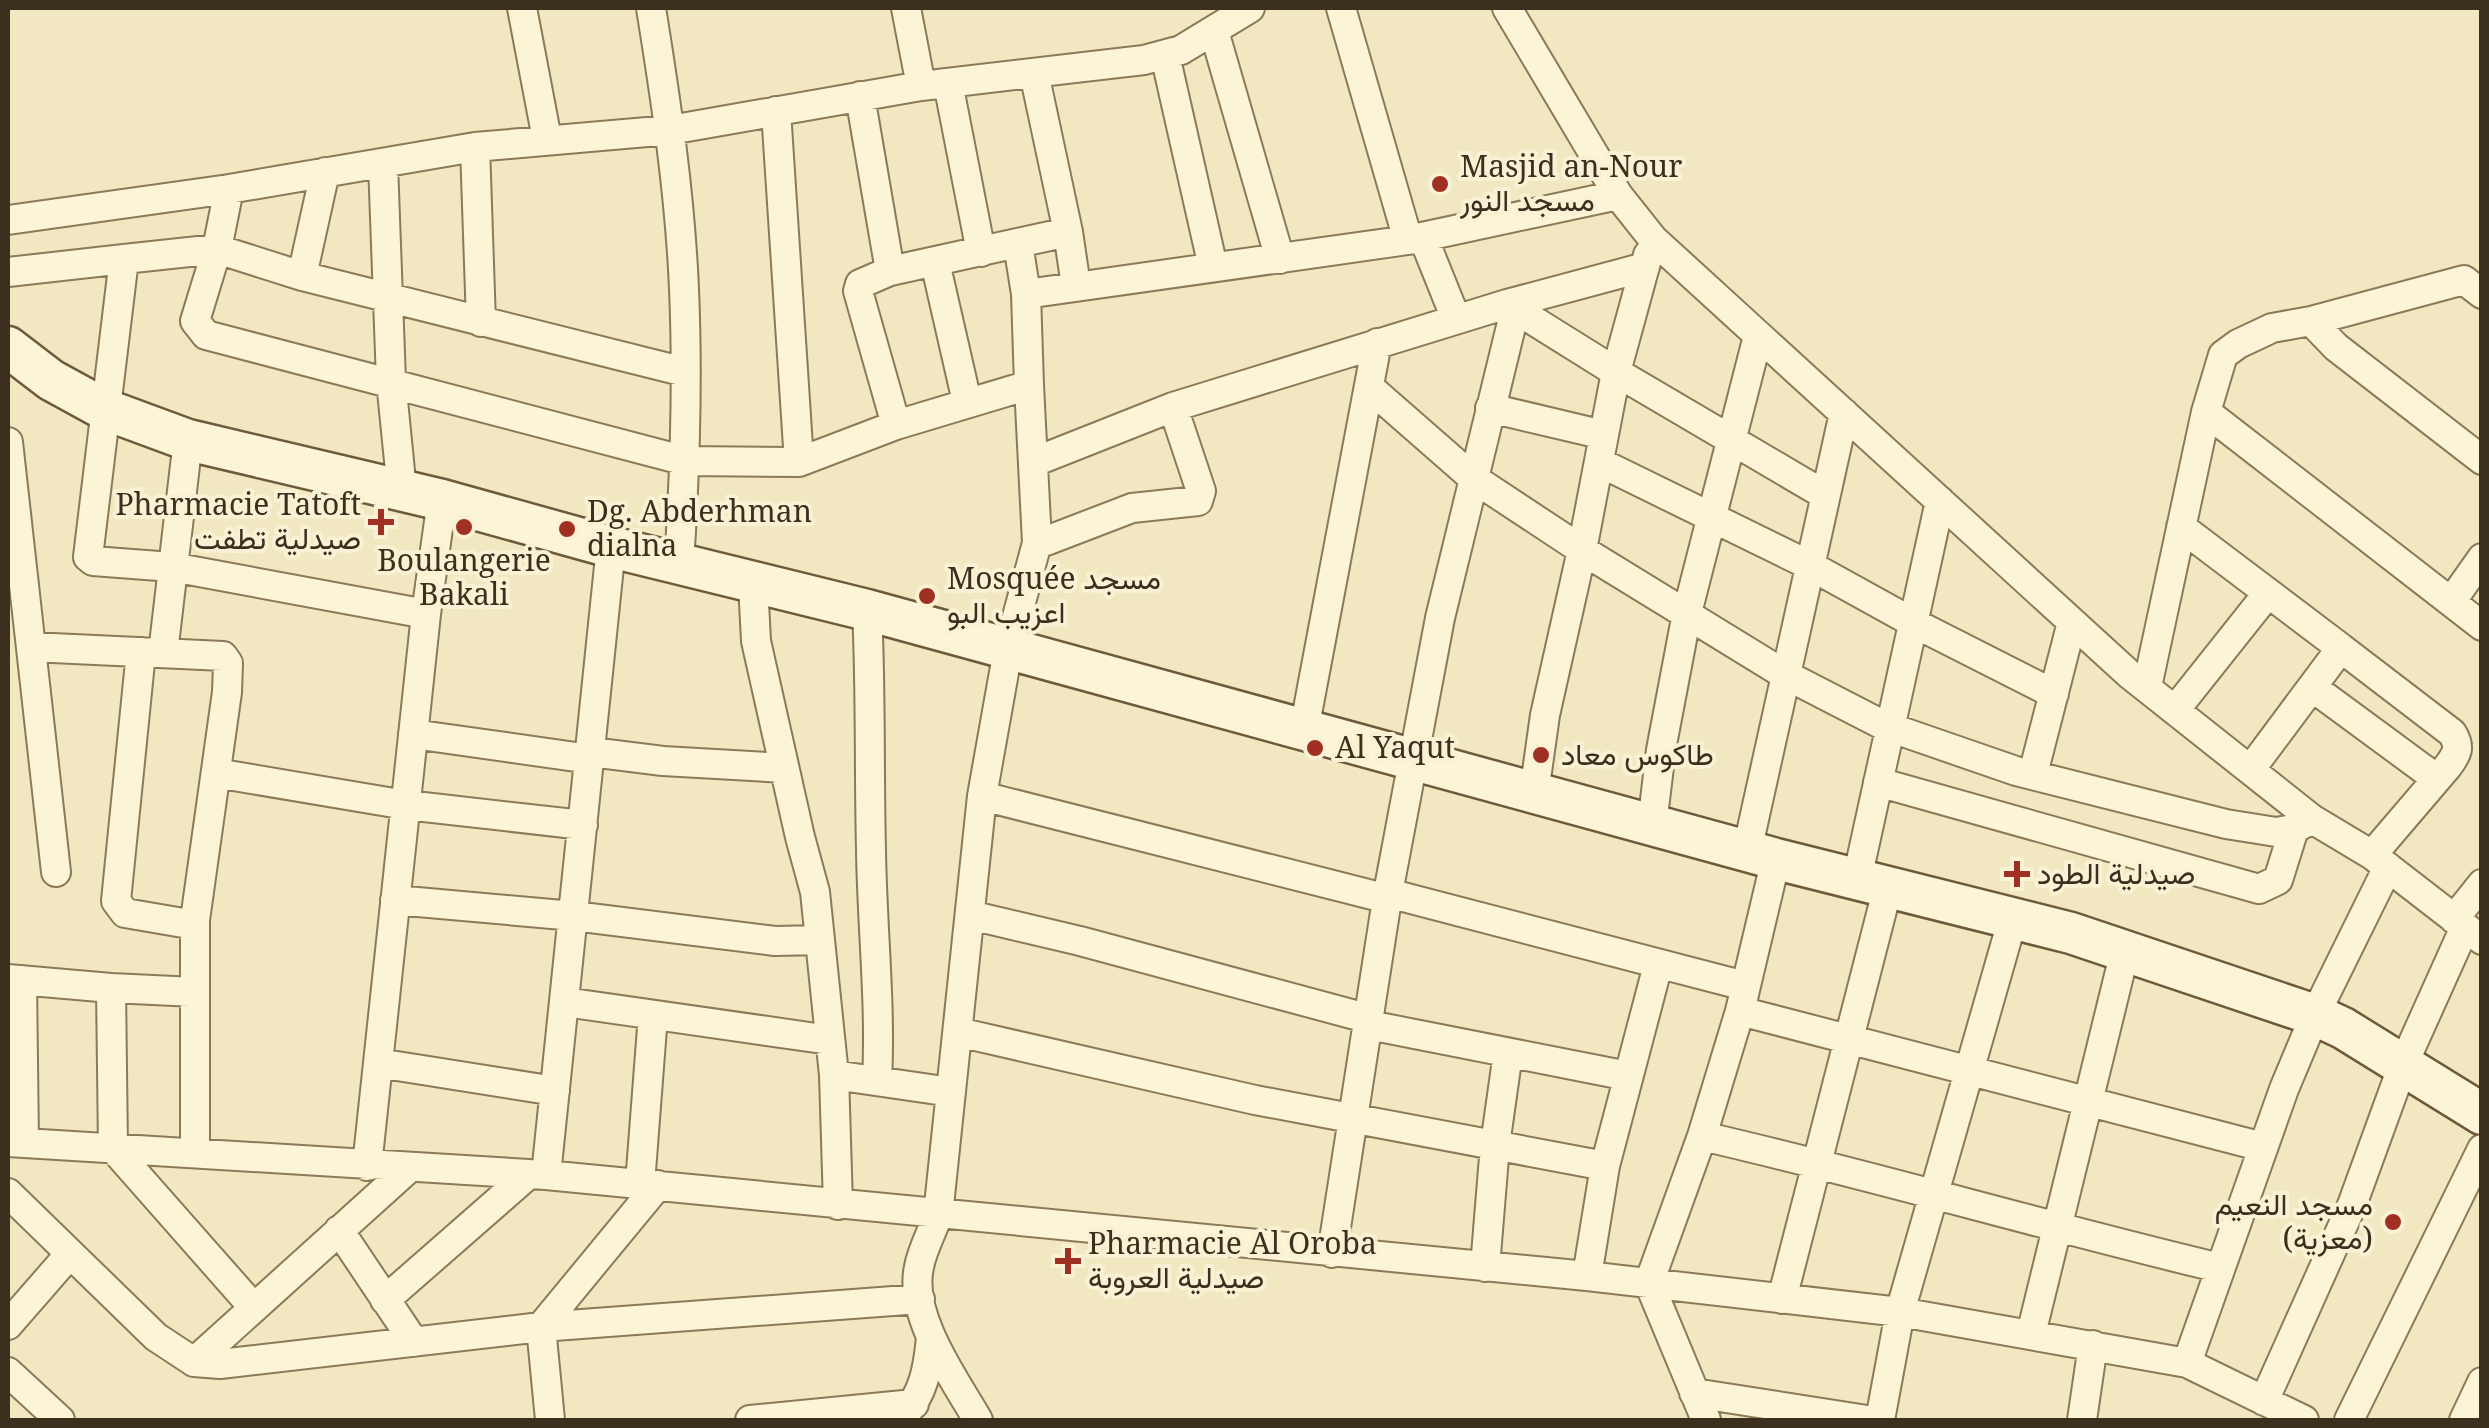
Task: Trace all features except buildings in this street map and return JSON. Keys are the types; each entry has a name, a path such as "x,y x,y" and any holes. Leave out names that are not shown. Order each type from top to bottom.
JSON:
{"main road":[{"path":"8,348 51,380 104,409 188,440 442,500 611,547 867,610 1762,855 2125,950 2315,1015 2482,1114"}],"street":[{"path":"522,8 547,139"},
{"path":"651,8 670,130 684,288 686,462 679,564"},
{"path":"906,8 935,85 981,252"},
{"path":"8,220 475,147 670,130 860,96 1165,55 1250,8"},
{"path":"1341,8 1416,238 1456,319"},
{"path":"1507,8 1649,253 1758,336 2072,622 2250,770 2303,824 2380,861 2467,928"},
{"path":"1214,31 1280,259"},
{"path":"1165,55 1213,267"},
{"path":"1034,73 1076,286"},
{"path":"860,96 890,271"},
{"path":"776,111 799,462"},
{"path":"475,147 481,322"},
{"path":"383,162 390,381 402,491"},
{"path":"302,276 326,172"},
{"path":"229,188 217,249 196,321 206,335 686,462 799,462 896,424 1030,386"},
{"path":"1026,294 1416,238 1618,195"},
{"path":"896,424 858,292 860,284 890,271 1068,232"},
{"path":"978,1420 931,1337 920,1299 918,1270 938,1215 982,796 1008,650 1037,543 1026,294 1018,244"},
{"path":"8,272 217,249 302,276 685,372"},
{"path":"1034,462 1173,408 1456,319 1511,307 1649,253"},
{"path":"1534,793 1545,715 1616,372 1649,253"},
{"path":"124,259 88,557 93,561 172,568 426,614"},
{"path":"935,262 966,402"},
{"path":"2147,687 2206,412 2223,355 2272,328 2476,283"},
{"path":"1511,307 1825,495"},
{"path":"1332,1253 1412,760 1511,307"},
{"path":"2311,321 2336,348 2482,460"},
{"path":"1652,825 1687,613 1758,336"},
{"path":"1304,730 1377,343"},
{"path":"1369,386 1473,478 1582,550 1784,674 1889,728 2033,774 2226,824 2276,832 2303,824"},
{"path":"1046,541 1132,508 1198,501 1201,490 1173,408"},
{"path":"1490,408 1601,448 1713,520 1809,565 2054,694"},
{"path":"2206,412 2482,626"},
{"path":"1706,1420 1650,1284 1702,1136 1742,999 1784,674 1844,413"},
{"path":"188,440 172,568 152,653 116,901 125,912 195,925"},
{"path":"8,442 15,572 30,647 56,872"},
{"path":"367,1166 426,614 442,500"},
{"path":"1782,1299 1849,1038 1872,883 1878,782 1940,502"},
{"path":"2181,527 2452,733 2457,753 2380,861 2264,1146 2187,1363"},
{"path":"386,1300 538,1174 555,1091 611,547"},
{"path":"2451,602 2482,558"},
{"path":"753,583 756,641 815,892 834,1076 838,1204"},
{"path":"2175,710 2268,593"},
{"path":"867,610 877,1082"},
{"path":"2033,774 2072,622"},
{"path":"30,647 223,656 228,662 195,925 196,1152"},
{"path":"2250,770 2341,648"},
{"path":"2312,687 2437,779"},
{"path":"413,734 590,755 784,768"},
{"path":"216,773 406,804 583,825"},
{"path":"1878,782 2258,889 2278,880 2303,824"},
{"path":"982,796 1658,965 1849,1038 2264,1146"},
{"path":"2264,1401 2352,1205 2404,1066 2467,928 2482,884"},
{"path":"395,900 574,916 775,941 819,940"},
{"path":"970,916 1117,950 1369,1022 1628,1076"},
{"path":"1880,1420 1900,1312 2013,918"},
{"path":"2031,1334 2125,950"},
{"path":"1587,1276 1605,1166 1658,965"},
{"path":"196,992 15,979 16,1143 538,1174 1587,1276 1900,1312 2187,1363 2304,1420"},
{"path":"111,988 113,1148 254,1308"},
{"path":"565,1002 830,1040"},
{"path":"550,1420 542,1327 649,1185 653,1015"},
{"path":"958,1032 1176,1083 1605,1166"},
{"path":"1485,1267 1495,1145 1508,1054"},
{"path":"378,1064 555,1091"},
{"path":"834,1076 951,1092"},
{"path":"1702,1136 1817,1162 2057,1229 2220,1268"},
{"path":"2349,1420 2482,1149"},
{"path":"194,1362 410,1168"},
{"path":"8,1193 156,1337 194,1362 220,1364 542,1327 920,1299"},
{"path":"339,1230 414,1342"},
{"path":"8,1325 69,1256"},
{"path":"750,1420 907,1412 928,1373 931,1337"},
{"path":"2082,1420 2093,1345"},
{"path":"8,1372 60,1420"},
{"path":"2464,1420 2482,1382"},
{"path":"1694,1393 1867,1420"}],"place":[{"name":"Masjid an-Nour مسجد النور","path":"1440,184"},
{"name":"Pharmacie Tatoft صيدلية تطفت","path":"381,522"},
{"name":"Boulangerie Bakali","path":"464,527"},
{"name":"Dg. Abderhman dialna","path":"567,529"},
{"name":"Mosquée مسجد اعزيب البو","path":"927,596"},
{"name":"Al Yaqut","path":"1315,748"},
{"name":"طاكوس معاد","path":"1541,755"},
{"name":"صيدلية الطود","path":"2017,874"},
{"name":"مسجد النعيم (معزية)","path":"2393,1222"},
{"name":"Pharmacie Al Oroba صيدلية العروبة","path":"1068,1261"}]}
